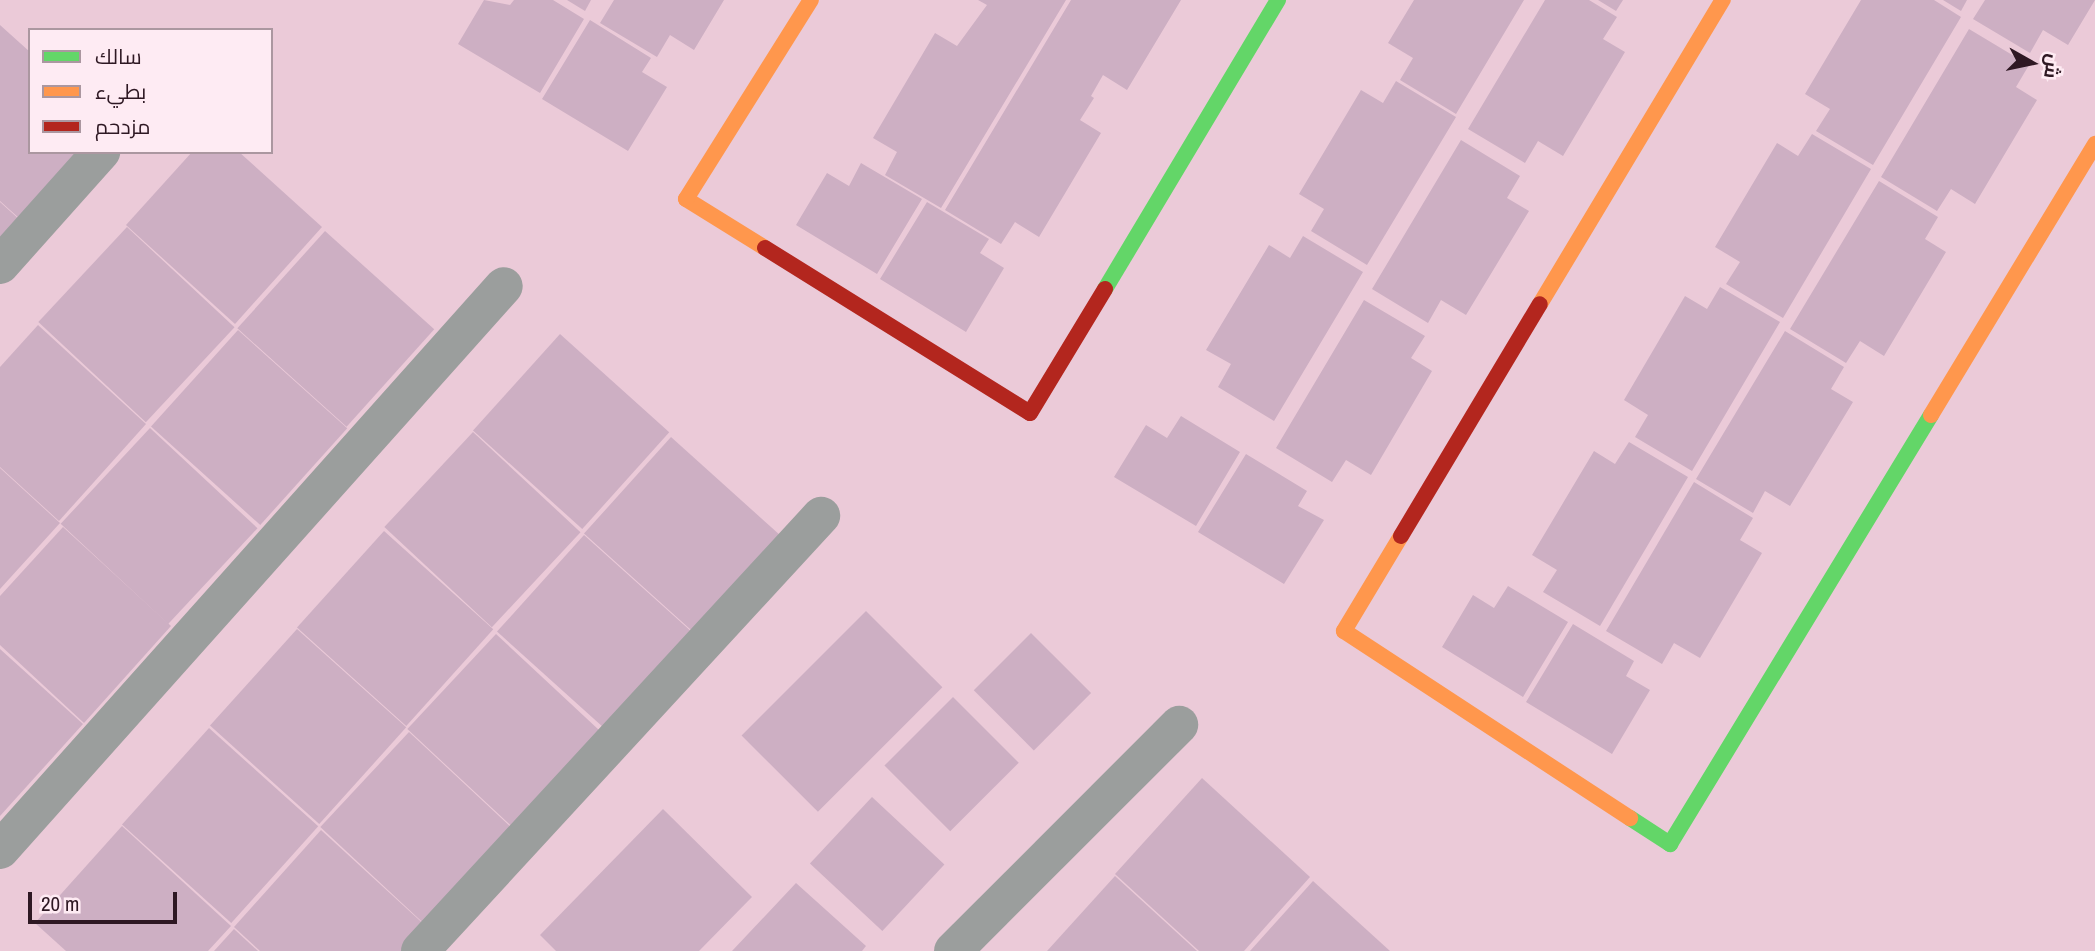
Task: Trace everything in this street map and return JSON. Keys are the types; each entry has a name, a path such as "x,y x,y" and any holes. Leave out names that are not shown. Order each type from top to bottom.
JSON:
{"street":[{"path":"811,0 687,199 1030,413 1278,0"},
{"path":"1723,0 1344,631 1670,844 2095,144"},
{"path":"0,265 99,154"},
{"path":"0,850 504,286"},
{"path":"420,951 821,516"},
{"path":"953,951 1179,725"}],"building":[{"path":"484,0 510,5 514,0 553,0 584,19 540,93 458,44"},
{"path":"567,0 591,0 585,11"},
{"path":"614,0 724,0 694,50 670,35 657,57 600,23"},
{"path":"978,0 1066,0 941,208 885,175 897,152 873,138 935,33 957,46 987,5"},
{"path":"1071,0 1181,0 1127,90 1103,75 1091,96 1094,98 1080,120 1101,133 1039,237 1015,222 1001,244 945,210"},
{"path":"1414,0 1524,0 1456,114 1400,80 1413,58 1388,43"},
{"path":"1545,0 1589,0 1617,17 1603,39 1625,52 1563,156 1538,141 1525,163 1468,129"},
{"path":"1598,0 1623,0 1616,11"},
{"path":"1861,0 1934,0 1961,17 1873,165 1816,131 1830,109 1805,94"},
{"path":"1943,0 1967,0 1961,11"},
{"path":"1985,0 2095,0 2068,45 2043,30 2030,53 1973,19"},
{"path":"590,20 651,58 642,72 667,87 628,151 542,99"},
{"path":"0,25 28,50 28,154 79,154 20,219 0,201"},
{"path":"1969,29 2029,65 2016,87 2037,100 1975,204 1951,189 1937,211 1881,177"},
{"path":"1396,81 1456,117 1367,265 1311,231 1324,209 1299,194 1361,90 1383,103"},
{"path":"1812,134 1871,169 1783,318 1726,284 1740,262 1715,247 1777,143 1798,156"},
{"path":"1461,140 1520,176 1507,198 1529,211 1466,315 1441,300 1428,323 1372,289"},
{"path":"190,154 241,154 322,227 235,324 126,225"},
{"path":"861,163 922,199 877,274 796,225 827,173 849,186"},
{"path":"1879,181 1938,217 1925,239 1946,252 1884,356 1860,341 1846,363 1790,329"},
{"path":"0,202 21,221 0,244"},
{"path":"927,202 989,239 980,253 1004,268 966,332 880,279"},
{"path":"127,227 235,327 146,422 38,322"},
{"path":"325,231 434,329 347,427 237,328"},
{"path":"1303,236 1363,272 1274,421 1218,387 1231,364 1206,350 1269,245 1290,258"},
{"path":"1720,287 1780,322 1692,471 1635,437 1648,415 1624,400 1685,296 1707,309"},
{"path":"1364,300 1425,336 1411,358 1432,371 1371,475 1346,460 1332,482 1276,448"},
{"path":"38,325 146,424 59,521 0,467 0,367"},
{"path":"238,330 347,428 260,525 151,427"},
{"path":"1785,331 1844,367 1831,389 1853,402 1790,506 1765,491 1753,513 1696,479"},
{"path":"560,334 669,432 582,529 473,431"},
{"path":"1181,416 1240,452 1196,526 1114,477 1146,425 1167,438"},
{"path":"150,428 258,528 168,624 61,524"},
{"path":"473,432 581,532 492,627 384,527"},
{"path":"671,437 780,535 693,632 584,534"},
{"path":"1629,442 1688,477 1600,626 1543,592 1557,570 1532,555 1594,451 1615,464"},
{"path":"1246,454 1307,491 1298,506 1324,520 1284,584 1198,532"},
{"path":"0,468 60,523 0,589"},
{"path":"1694,482 1753,518 1740,540 1762,553 1700,658 1674,643 1662,664 1606,631"},
{"path":"63,527 171,626 84,723 0,645 0,596"},
{"path":"384,531 493,629 406,726 297,628"},
{"path":"584,535 693,633 606,730 497,632"},
{"path":"1508,586 1568,622 1523,697 1442,647 1473,595 1494,608"},
{"path":"866,611 942,687 818,812 742,735"},
{"path":"1573,624 1634,661 1626,676 1650,690 1612,754 1526,702"},
{"path":"297,629 406,727 319,824 210,726"},
{"path":"1031,633 1091,693 1034,750 974,690"},
{"path":"496,634 604,734 515,829 407,729"},
{"path":"0,649 83,724 0,816"},
{"path":"953,697 1019,763 950,831 884,766"},
{"path":"209,728 318,826 231,923 122,825"},
{"path":"409,732 517,832 428,927 320,827"},
{"path":"1202,778 1310,877 1244,951 1199,951 1115,874"},
{"path":"872,797 944,865 882,931 810,864"},
{"path":"663,809 752,897 699,951 556,951 540,935"},
{"path":"122,826 231,926 208,951 66,951 35,923"},
{"path":"321,830 429,929 409,951 260,951 234,927"},
{"path":"1115,876 1197,951 1047,951"},
{"path":"1313,881 1390,951 1250,951"},
{"path":"796,883 866,946 862,951 732,951"},
{"path":"234,929 258,951 214,951"}],"traffic: fast":[{"path":"1105,289 1278,0"},
{"path":"1630,818 1670,844 1931,415"}],"traffic: slow":[{"path":"765,248 686,199 811,0"},
{"path":"1540,304 1723,0"},
{"path":"1931,415 2095,144"},
{"path":"1401,536 1344,631 1630,818"}],"traffic: jam":[{"path":"765,248 1030,413 1105,289"},
{"path":"1401,536 1540,304"}]}
